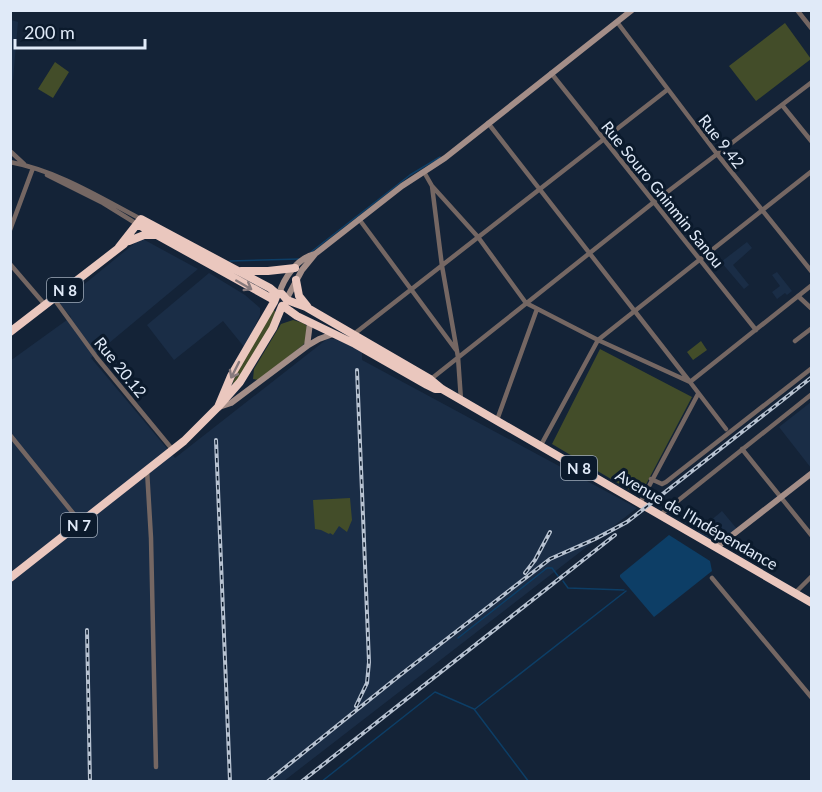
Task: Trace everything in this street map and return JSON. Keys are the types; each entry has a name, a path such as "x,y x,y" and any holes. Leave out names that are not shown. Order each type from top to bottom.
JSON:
{"highway":[{"name":"Avenue de l'Indépendance","path":"141,223 157,235 280,300 312,311 812,603"},
{"name":"Avenue de l'Indépendance","path":"141,223 270,288 280,300 310,323 335,334 427,385 435,389 442,389"},
{"path":"129,241 141,223"},
{"name":"N 8","path":"119,247 141,223"},
{"name":"N 8","path":"10,333 119,247 144,235 157,235"},
{"path":"236,270 268,271 295,268"},
{"path":"296,280 299,296 312,311"},
{"name":"N 7","path":"10,578 147,470 218,407 240,359 280,300"}],"main road":[{"path":"280,300 315,254 632,10"},
{"path":"280,300 285,279 310,255 315,254"},
{"path":"307,346 310,323"},
{"path":"218,407 231,403 307,346 324,336 335,334"},
{"path":"717,547 812,473"}],"street":[{"path":"797,10 812,29"},
{"name":"Rue 9.42","path":"617,22 761,211 812,272"},
{"name":"Rue Souro Gninmin Sanou","path":"551,74 756,330"},
{"path":"430,379 654,202 812,82"},
{"path":"352,336 667,90"},
{"path":"782,105 812,142"},
{"path":"488,123 726,429"},
{"path":"10,152 25,165"},
{"path":"10,162 25,165 78,185 141,223"},
{"path":"10,230 35,169"},
{"path":"541,445 598,340 812,171"},
{"path":"424,172 432,186 478,237 526,303 598,340 690,382"},
{"path":"432,186 442,266 458,355 461,400"},
{"path":"359,219 458,355"},
{"path":"10,264 46,306"},
{"path":"690,382 812,285"},
{"path":"798,296 812,309"},
{"name":"Rue 20.12","path":"54,299 97,358 172,449"},
{"path":"497,420 537,309"},
{"path":"795,341 812,328"},
{"path":"651,479 662,484 666,482 812,368"},
{"path":"640,503 698,394"},
{"path":"660,515 812,394"},
{"path":"10,435 81,524"},
{"path":"742,448 812,536"},
{"path":"147,470 151,538 156,767"},
{"path":"795,593 812,576"},
{"path":"712,578 812,698"}],"shaded area":[{"path":"11,20 18,22 13,80 10,79"},
{"path":"141,238 198,269 91,358 175,458 327,339 336,339 362,351 362,360 637,508 284,781 11,781 10,361 71,317 60,304"},
{"path":"747,242 752,248 733,265 749,285 744,289 721,262"},
{"path":"777,272 792,291 777,299 772,292 780,286 772,275"},
{"path":"209,273 245,295 260,308 260,315 245,348 223,321 174,360 147,325"},
{"path":"811,402 812,468 779,427"},
{"path":"722,511 737,529 716,545 696,533"},
{"path":"669,535 710,561 712,571 654,617 620,575"}],"green space":[{"path":"785,23 811,59 756,101 729,66"},
{"path":"55,62 69,72 53,98 38,89"},
{"path":"271,310 274,310 277,315 242,375 232,385 238,369"},
{"path":"293,320 307,326 306,341 259,380 253,379 254,369 281,324"},
{"path":"701,341 707,350 693,360 687,352"},
{"path":"600,349 692,397 642,492 638,495 552,444"},
{"path":"350,498 352,520 347,532 339,526 333,535 315,529 313,500"}],"waterway":[{"path":"311,252 410,175 440,157"},
{"path":"230,261 299,259"},
{"path":"458,638 547,568 552,568 558,576"},
{"path":"563,581 568,588 624,590"},
{"path":"475,709 626,591"},
{"path":"321,782 435,692 474,709 529,782"}],"railway":[{"path":"356,706 367,683 369,662 357,370"},
{"path":"267,782 550,559 627,522 812,377"},
{"path":"216,440 230,782"},
{"path":"525,573 550,532"},
{"path":"301,782 615,535"},
{"path":"87,630 90,782"}]}
